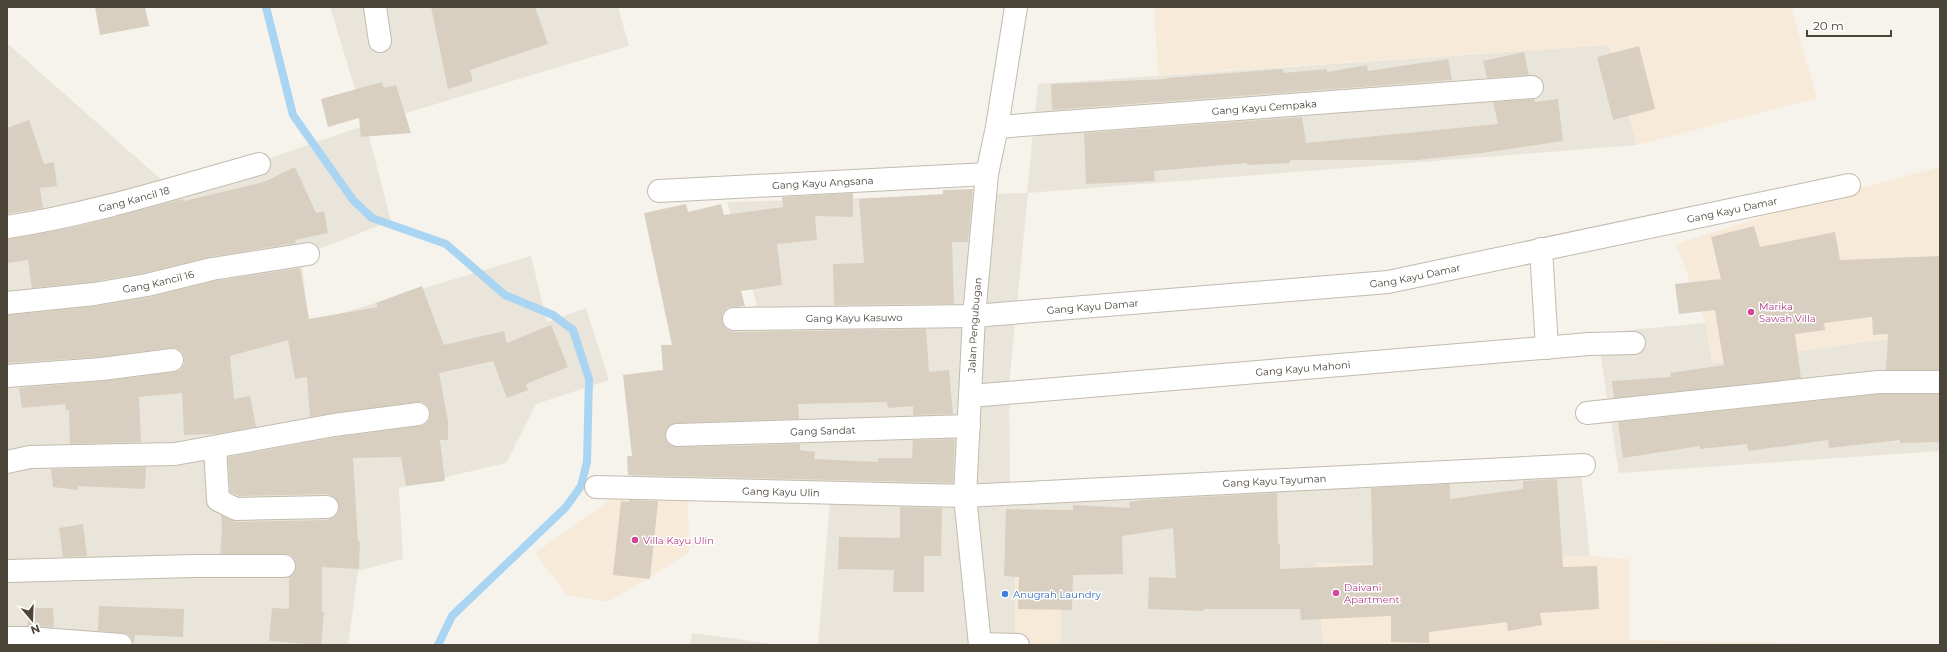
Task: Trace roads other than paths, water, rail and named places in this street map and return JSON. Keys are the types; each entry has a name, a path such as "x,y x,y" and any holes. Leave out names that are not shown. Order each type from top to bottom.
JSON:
{"street":[{"path":"374,7 380,41"},
{"name":"Jalan Pengubugan","path":"980,645 965,496 974,316 986,174 997,127 1016,7"},
{"name":"Gang Kayu Cempaka","path":"997,127 1532,87"},
{"name":"Gang Kancil 18","path":"7,226 39,222 119,203 259,164"},
{"name":"Gang Kayu Angsana","path":"659,191 986,174"},
{"name":"Gang Kayu Damar","path":"974,316 1388,282 1849,185"},
{"path":"1541,249 1547,348"},
{"name":"Gang Kancil 16","path":"7,303 94,294 147,285 212,269 308,254"},
{"name":"Gang Kayu Kasuwo","path":"734,319 974,316"},
{"name":"Gang Kayu Mahoni","path":"971,396 1589,344 1634,343"},
{"path":"7,376 102,369 172,360"},
{"path":"1587,413 1878,382 1940,382"},
{"path":"7,462 30,457 175,454 334,425 418,414"},
{"name":"Gang Sandat","path":"676,435 969,426"},
{"path":"215,447 218,500 236,509 327,507"},
{"name":"Gang Kayu Tayuman","path":"965,496 1584,465"},
{"name":"Gang Kayu Ulin","path":"596,487 965,496"},
{"path":"7,571 193,566 284,566"},
{"path":"7,638 28,638 121,645"},
{"path":"980,645 1018,645"}],"waterway":[{"path":"266,7 293,115 353,200 372,218 446,244 505,295 553,315 573,330 589,379 587,462 581,486 566,507 452,616 438,645"}],"place":[{"name":"Marika Sawah Villa","path":"1751,312"},
{"name":"Villa Kayu Ulin","path":"635,540"},
{"name":"Daivani Apartment","path":"1336,593"},
{"name":"Anugrah Laundry","path":"1005,594"}]}
